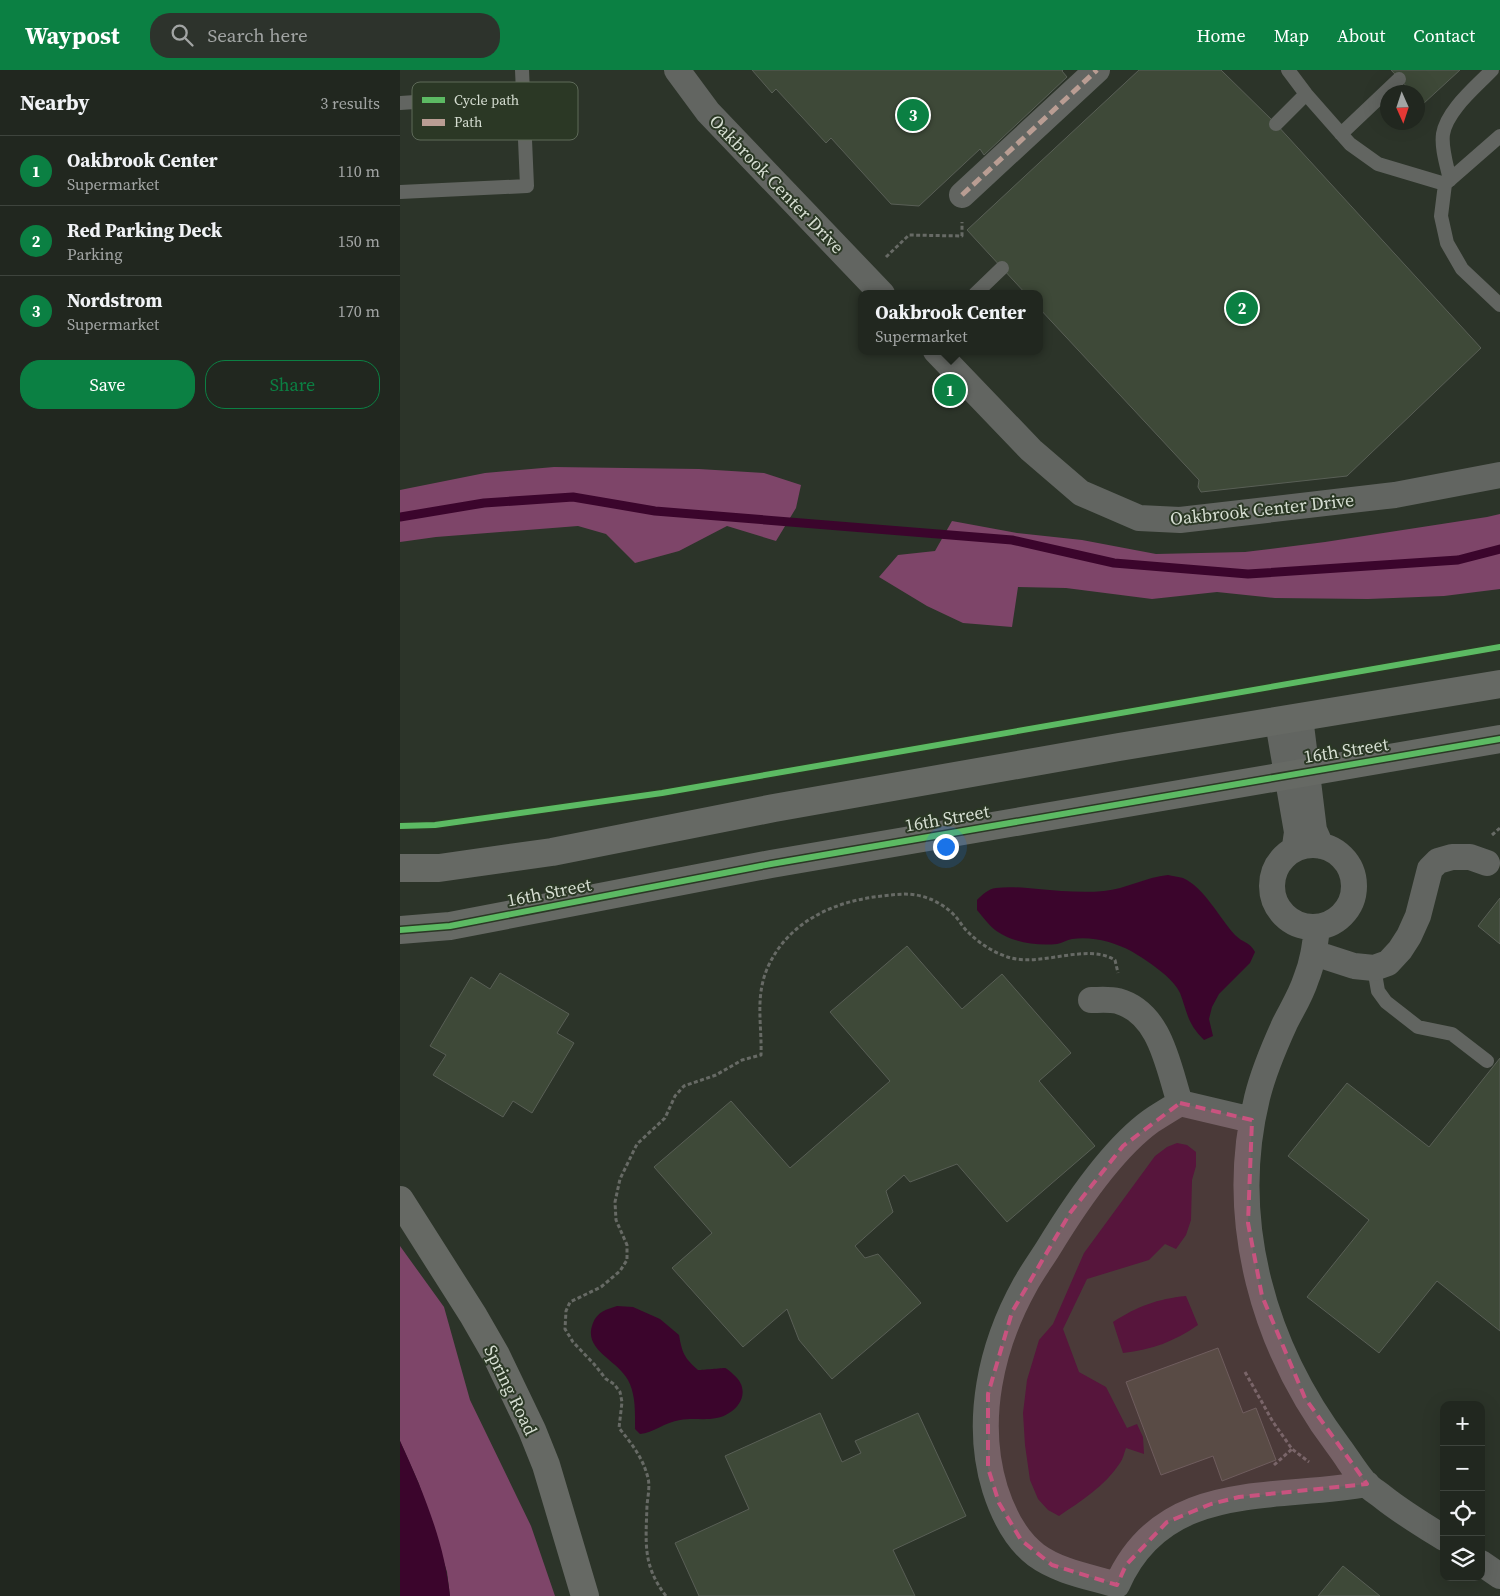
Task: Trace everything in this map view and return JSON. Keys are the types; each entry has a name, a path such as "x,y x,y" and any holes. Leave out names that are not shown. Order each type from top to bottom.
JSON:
{"street":[{"name":"Oakbrook Center Drive","path":"677,70 708,112 878,290"},
{"path":"962,195 1097,70"},
{"name":"Oakbrook Center Drive","path":"940,355 1031,450 1081,493 1139,518 1180,520 1209,517 1395,494 1500,475"},
{"path":"400,868 439,868 552,852 784,807 1128,746 1500,684"},
{"path":"1289,719 1297,773 1314,830 1321,846"},
{"name":"16th Street","path":"400,930 450,926 770,864 1500,739"},
{"path":"1294,850 1297,832 1297,773"},
{"path":"1308,846 1321,846 1333,850 1344,858 1351,869 1355,882 1354,895 1349,907 1341,917 1330,924 1317,928 1303,926 1290,920 1280,911 1274,898 1272,884 1275,870 1283,858 1294,850 1308,846"},
{"path":"1314,953 1354,966 1374,968 1388,963 1409,936 1418,916 1430,869 1438,861 1452,857 1470,857 1487,863"},
{"path":"1317,928 1314,953 1306,979 1267,1066 1252,1120 1248,1146 1248,1223 1262,1296 1281,1349 1305,1398 1355,1486 1403,1512 1441,1536"},
{"path":"1091,1000 1118,1001 1140,1011 1152,1026 1161,1046 1180,1103"},
{"path":"1252,1120 1180,1103 1150,1122 1123,1146 1070,1214 1025,1285 1012,1312 992,1366 988,1394 986,1436 988,1468 999,1503 1010,1526 1036,1554 1052,1565 1117,1590 1126,1565 1136,1552 1167,1522 1179,1516 1210,1504 1239,1497 1355,1486"},
{"name":"Spring Road","path":"400,1200 473,1315 496,1355 532,1430 546,1465 585,1596"},
{"path":"1485,1566 1500,1576"}],"lane":[{"path":"1288,70 1306,94 1350,144 1378,164 1447,182"},
{"path":"1492,70 1451,113 1443,133 1447,182 1441,216 1447,243 1462,269 1500,305"},
{"path":"1341,134 1399,78"},
{"path":"1276,124 1306,94"},
{"path":"1447,182 1500,136"},
{"path":"400,192 527,186 525,140"},
{"path":"979,290 1002,268"},
{"path":"1374,968 1378,991 1386,1002 1418,1027 1452,1034 1487,1061"}],"path":[{"path":"883,260 909,235 962,236 962,195"},
{"path":"666,1596 656,1584 650,1571 646,1544 648,1479 638,1451 620,1428 622,1402 620,1392 573,1342 564,1329 566,1310 570,1302 601,1287 620,1271 628,1260 627,1245 616,1220 615,1202 620,1179 637,1144 665,1118 675,1096 684,1086 716,1075 742,1060 761,1055 760,993 767,970 775,954 794,930 818,913 846,902 870,897 909,893 932,900 953,913 968,933 983,945 1010,958 1025,960 1049,959 1087,953 1111,957 1115,960 1119,974 1118,1001"},
{"path":"1245,1372 1273,1422 1292,1448 1355,1486"},
{"path":"1270,1468 1278,1463 1292,1448"}],"highlighted area":[{"path":"1180,1103 1252,1120 1248,1223 1262,1296 1305,1398 1367,1484 1239,1497 1211,1504 1167,1522 1126,1565 1117,1585 1052,1565 1021,1540 999,1503 988,1468 988,1394 1012,1312 1070,1213 1123,1146"}],"shaded area":[{"path":"554,467 699,469 764,473 801,485 796,508 776,541 727,526 679,551 635,563 606,534 578,526 436,537 400,542 400,490 485,473"},
{"path":"1500,514 1500,589 1444,596 1368,599 1275,598 1217,592 1152,599 1066,588 1018,587 1012,627 963,623 927,606 879,577 898,555 935,551 952,521 1017,533 1082,540 1156,554 1245,552 1325,542"},
{"path":"1168,875 1183,878 1198,888 1235,935 1251,946 1255,952 1250,963 1219,994 1212,1007 1209,1019 1213,1036 1204,1040 1191,1023 1180,993 1172,981 1131,951 1110,942 1087,938 1072,939 1050,945 1019,941 995,930 977,910 977,900 983,894 996,888 1017,887 1079,892 1104,891"},
{"path":"1177,1143 1187,1145 1196,1152 1196,1166 1192,1180 1191,1220 1186,1235 1176,1249 1165,1244 1149,1260 1087,1279 1063,1329 1079,1372 1106,1387 1127,1428 1137,1424 1143,1437 1144,1454 1126,1448 1121,1461 1107,1479 1076,1505 1059,1516 1048,1510 1038,1499 1030,1480 1025,1445 1023,1413 1027,1380 1039,1340 1053,1324 1084,1253 1155,1156 1167,1147"},
{"path":"400,1246 444,1307 470,1400 531,1526 555,1596 450,1596 447,1572 419,1484 400,1441"},
{"path":"1186,1296 1198,1325 1181,1336 1163,1344 1144,1350 1123,1353 1113,1322 1148,1304"},
{"path":"617,1306 633,1307 660,1319 679,1335 684,1354 698,1370 725,1368 730,1371 738,1380 743,1390 738,1405 729,1413 718,1418 675,1421 650,1432 640,1434 635,1429 634,1398 628,1380 602,1354 592,1340 591,1332 597,1316"},
{"path":"400,1441 438,1536 450,1596 400,1596"}],"building":[{"path":"752,70 1063,70 1067,77 984,155 980,149 919,206 891,204 831,138 826,143 776,89 772,93"},
{"path":"1139,70 1221,70 1276,124 1481,348 1347,476 1201,492 1198,487 1199,480 1043,312 1043,290 1022,290 967,230"},
{"path":"1391,70 1460,70 1425,102 1425,85 1405,85"},
{"path":"1500,898 1500,944 1478,926"},
{"path":"907,946 962,1009 1002,974 1071,1053 1039,1081 1095,1146 1007,1222 957,1164 910,1182 904,1175 886,1191 893,1212 855,1246 865,1258 878,1254 921,1303 832,1379 799,1340 787,1309 743,1347 672,1268 712,1233 654,1167 731,1101 790,1168 890,1081 830,1012"},
{"path":"500,973 569,1014 557,1033 574,1043 532,1113 513,1101 503,1117 433,1075 446,1055 430,1046 471,977 490,989"},
{"path":"1500,1058 1500,1331 1437,1281 1379,1353 1307,1297 1369,1220 1288,1156 1347,1083 1429,1147"},
{"path":"1218,1348 1243,1413 1256,1408 1276,1460 1222,1481 1213,1456 1161,1475 1126,1382"},
{"path":"820,1413 842,1462 861,1453 855,1441 918,1413 966,1516 893,1550 915,1596 699,1596 675,1543 749,1509 725,1456"},
{"path":"1343,1566 1380,1596 1318,1596"}],"waterway":[{"path":"400,517 484,503 573,497 655,511 1012,540 1114,563 1248,574 1458,560 1500,549"}],"marked path":[{"path":"962,195 1097,70"}],"cycle path":[{"path":"400,826 435,825 662,793 1500,647"},
{"path":"400,930 450,926 771,864 1500,739"}],"place":[{"name":"Nordstrom","path":"913,115"},
{"name":"Red Parking Deck","path":"1242,308"},
{"name":"Oakbrook Center","path":"950,390"}]}
